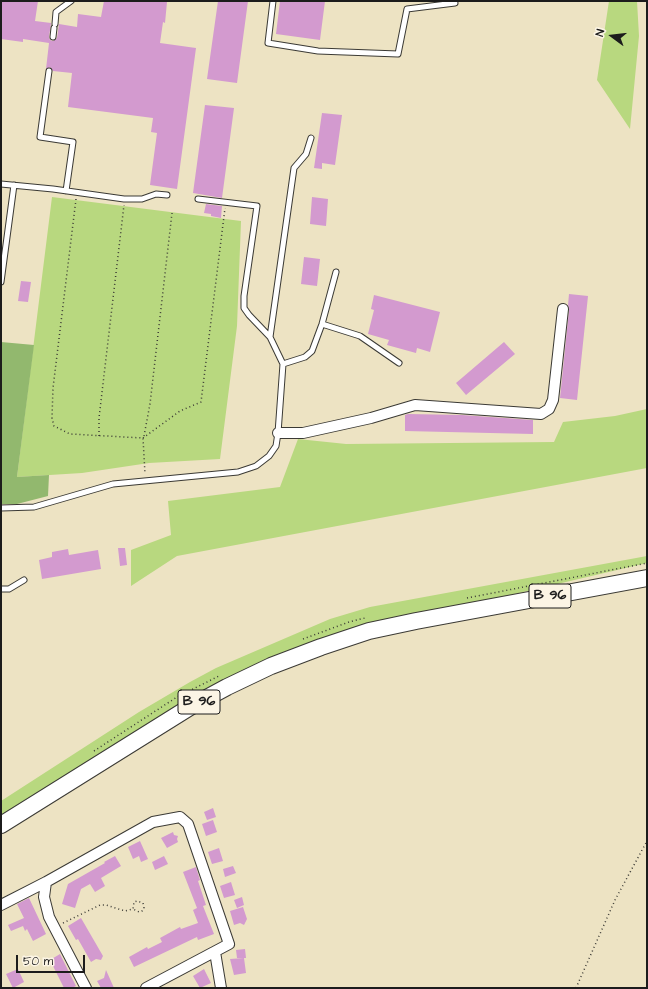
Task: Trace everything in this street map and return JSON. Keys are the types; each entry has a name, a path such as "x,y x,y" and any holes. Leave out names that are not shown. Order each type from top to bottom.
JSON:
{"main road":[{"name":"B 96","path":"1,826 190,707 226,687 271,666 369,631 647,578"}],"street":[{"path":"278,433 303,433 371,418 415,405 541,414 549,409 553,400 563,309"},
{"path":"1,905 46,882 153,822 180,818 188,824 230,944 146,988"},
{"path":"46,882 44,897 49,917 86,988"},
{"path":"215,952 221,988"}],"lane":[{"path":"53,37 56,12 71,1"},
{"path":"273,1 268,44 318,51 398,54 407,9 455,3"},
{"path":"49,71 40,137 73,142 66,191"},
{"path":"270,337 294,168 306,154 311,138"},
{"path":"1,184 124,198 142,199 156,194 166,195"},
{"path":"1,282 14,185"},
{"path":"1,508 34,507 113,484 238,472 256,466 269,456 276,446 282,364 270,337 244,308 244,296 256,206 198,199"},
{"path":"282,364 305,357 312,350 322,324 336,272"},
{"path":"322,324 360,336 400,363"},
{"path":"1,589 9,589 24,580"}],"path":[{"path":"76,198 53,388 52,418 54,426 70,434 143,438 180,411 201,402 226,202"},
{"path":"99,436 99,418 124,205"},
{"path":"145,480 143,438 146,432 150,404 172,213"},
{"path":"576,988 615,900 647,841"},
{"path":"54,928 100,905 125,910 132,908 139,912 144,908 143,903 137,901 134,902 132,908"}],"green space":[{"path":"609,1 637,1 639,36 630,129 597,80"},
{"path":"52,197 241,221 237,326 220,459 149,463 82,473 17,477"},
{"path":"1,342 34,345 17,477 49,475 48,496 17,504 1,504"},
{"path":"647,409 647,468 177,556 131,586 131,550 171,535 168,501 280,487 298,439 346,444 554,442 563,422 615,416"},
{"path":"647,556 647,563 331,637 1,820 1,801 139,712 216,668 330,619 370,607"}],"building":[{"path":"1,1 38,1 35,21 51,23 49,37 50,40 53,41 57,38 59,24 77,27 78,14 101,17 104,1 167,2 165,23 163,22 160,43 196,48 177,189 150,185 157,133 151,132 153,118 68,107 72,73 53,71 50,67 46,69 49,43 23,39 23,42 1,39"},
{"path":"218,1 248,1 237,83 207,79"},
{"path":"280,1 325,1 320,40 276,34"},
{"path":"205,105 234,108 222,198 193,193"},
{"path":"322,113 342,115 335,165 322,163 322,169 314,168"},
{"path":"312,197 328,199 326,226 310,224"},
{"path":"206,204 222,206 221,218 204,213"},
{"path":"304,257 320,259 317,286 301,284"},
{"path":"21,281 31,282 28,302 18,301"},
{"path":"569,294 588,296 577,400 560,398 569,310"},
{"path":"374,295 440,312 430,352 417,348 416,353 387,345 389,340 368,334 374,310 371,309"},
{"path":"504,342 515,354 466,395 456,383"},
{"path":"405,415 462,415 533,420 533,434 405,431"},
{"path":"118,548 125,548 127,565 120,566"},
{"path":"68,549 69,555 98,550 101,569 42,579 39,560 52,557 52,552"},
{"path":"213,808 216,817 207,820 204,812"},
{"path":"213,820 217,832 206,836 202,824"},
{"path":"173,832 174,835 178,836 178,842 167,848 161,838"},
{"path":"140,841 148,859 141,862 139,856 133,859 128,847"},
{"path":"219,848 223,861 212,864 208,852"},
{"path":"115,856 121,866 101,878 105,886 95,892 90,884 81,889 75,908 62,904 68,884"},
{"path":"164,856 168,864 155,870 152,862"},
{"path":"233,866 236,873 225,877 223,869"},
{"path":"196,867 200,880 198,881 206,905 203,906 214,934 198,940 197,937 134,967 129,957 147,947 148,949 162,942 160,938 180,927 181,929 198,923 193,910 197,908 183,872"},
{"path":"231,882 235,895 224,898 220,886"},
{"path":"242,897 244,905 237,908 234,900"},
{"path":"29,898 46,934 33,941 27,929 25,931 23,926 11,931 8,925 24,918 17,904"},
{"path":"243,907 247,919 244,925 240,923 234,925 230,911"},
{"path":"81,918 103,956 101,960 96,959 91,962 78,939 76,940 68,926"},
{"path":"245,949 246,958 237,958 236,950"},
{"path":"60,954 76,986 72,988 64,988 50,960"},
{"path":"244,958 246,973 234,975 230,959"},
{"path":"18,969 24,982 13,988 6,974"},
{"path":"204,969 211,983 200,988 193,976"},
{"path":"106,970 114,988 101,988 97,981 104,978"}]}
